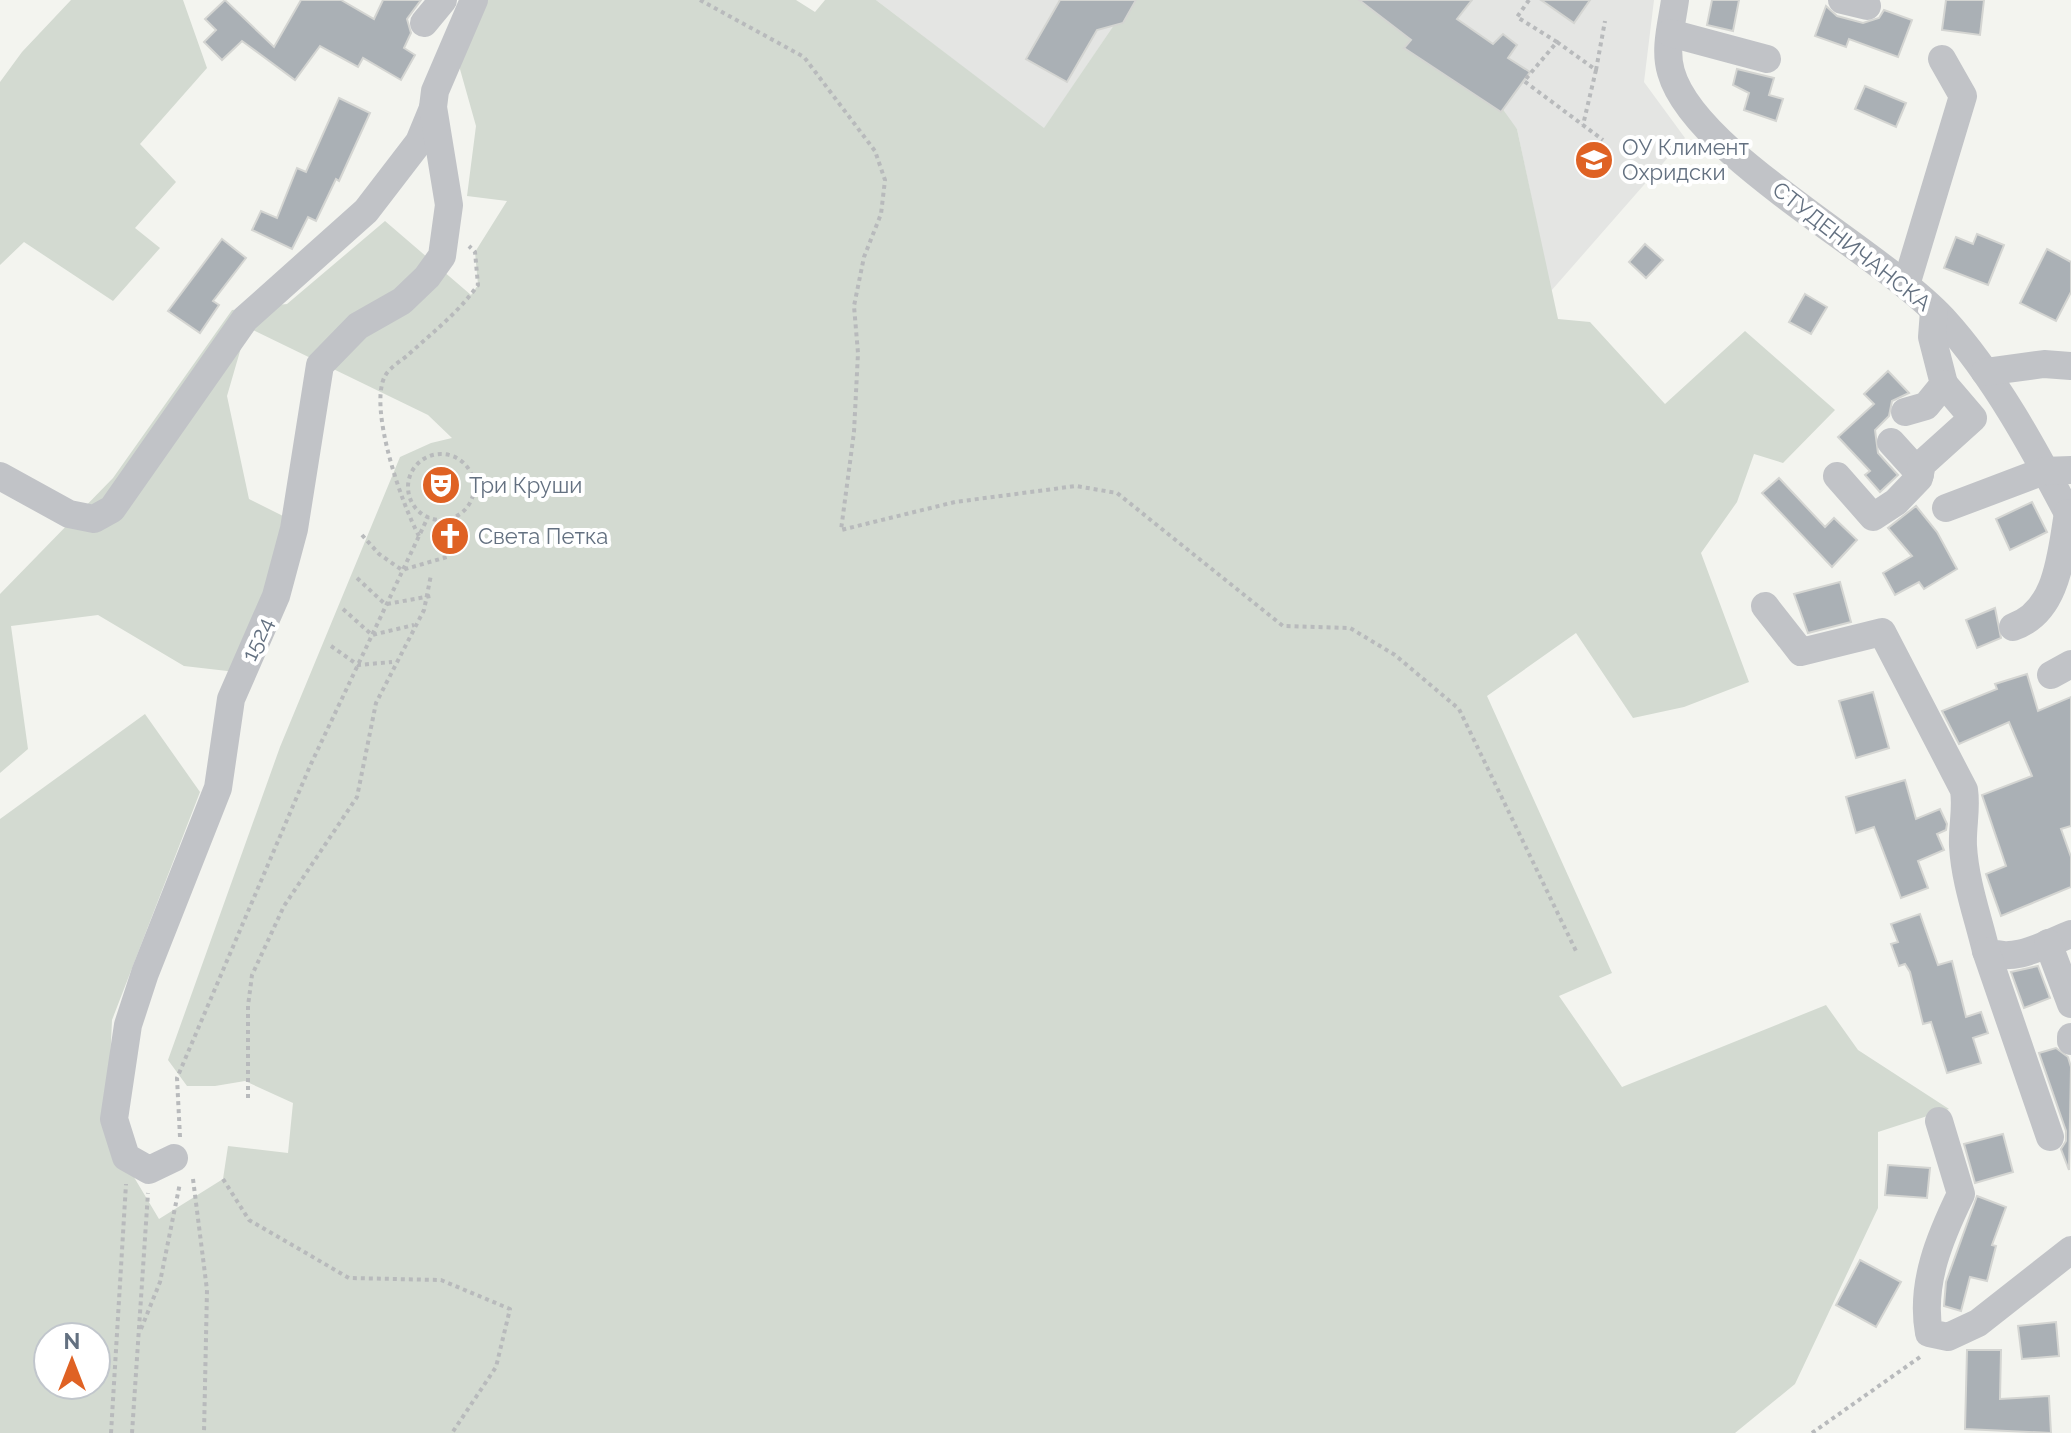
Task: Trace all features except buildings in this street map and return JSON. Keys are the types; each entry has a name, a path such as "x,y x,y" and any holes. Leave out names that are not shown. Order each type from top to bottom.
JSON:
{"street":[{"path":"424,23 443,0"},
{"name":"1524","path":"0,476 69,514 94,519 112,509 245,319 366,211 419,142 433,107 443,66 474,0"},
{"name":"СТУДЕНИЧАНСКА","path":"1675,0 1670,33 1670,71 1680,96 1721,144 1906,285 1934,311 1985,372 2058,471 2070,516"},
{"path":"1670,33 1767,59"},
{"path":"1906,285 1963,96 1942,59"},
{"name":"1524","path":"165,1169 114,1119 128,1025 145,973 218,788 231,699 276,596 294,529 320,365 358,326 402,301 427,277 442,256 448,224 447,181 433,107"},
{"path":"1837,476 1873,517 1896,502 1920,474 1922,464 1973,418 1944,384 1932,337 1934,311"},
{"path":"1985,372 2044,364 2071,366"},
{"path":"1905,412 1926,406 1944,384"},
{"path":"1891,442 1920,474"},
{"path":"1946,508 2058,471"},
{"path":"2013,627 2028,622 2045,605 2070,516"},
{"path":"1765,606 1801,652 1882,632 1964,790 1967,808 1963,844 1986,951 2050,1137"},
{"path":"1986,951 1998,957 2016,956 2059,938 2071,1004"},
{"path":"1939,1121 1961,1194 1937,1245 1925,1311 1929,1333 1948,1337 1978,1323 2071,1250"}],"path":[{"path":"700,0 804,57 875,151 885,180 881,214 864,257 854,306 858,353 854,432 841,530 955,502 1076,486 1117,493 1283,626 1350,628 1395,655 1459,709 1576,951"},
{"path":"1529,0 1517,17 1596,70"},
{"path":"1583,125 1605,21"},
{"path":"1557,42 1524,81 1603,140"},
{"path":"419,536 411,522 385,437 380,407 385,375 464,305 478,285 475,252 448,224"},
{"path":"449,455 459,459 470,472 474,487 468,506 450,518 428,517 414,506 410,496 412,471 431,456 449,455"},
{"path":"132,1433 139,1335 165,1169 181,1132 177,1078 310,766 428,517"},
{"path":"362,535 379,554 402,570"},
{"path":"402,570 447,557"},
{"path":"248,1098 248,1006 252,975 284,906 357,797 376,703 424,610 431,575"},
{"path":"357,578 385,605"},
{"path":"385,605 431,596"},
{"path":"343,609 372,635"},
{"path":"372,635 414,625"},
{"path":"331,646 358,665 392,662"},
{"path":"139,1335 160,1282 165,1169"},
{"path":"111,1433 126,1219 165,1169"},
{"path":"165,1169 207,1290 204,1433"},
{"path":"223,1179 249,1220 349,1278 441,1280 510,1309 496,1367 452,1433"},
{"path":"1812,1433 1948,1337"}],"shaded area":[{"path":"71,0 183,0 207,68 140,144 176,182 135,228 160,248 113,301 24,242 0,265 0,82 22,52"},
{"path":"480,0 796,0 815,12 825,0 876,0 1044,128 1131,0 1403,0 1453,40 1517,129 1558,319 1590,322 1665,404 1745,331 1835,410 1783,463 1754,454 1737,502 1701,553 1749,682 1684,707 1633,718 1576,633 1487,696 1612,973 1559,996 1622,1087 1826,1005 1858,1050 1949,1109 1878,1132 1878,1208 1795,1384 1735,1433 0,1433 0,819 145,714 200,792 112,1020 107,1132 159,1219 223,1179 228,1146 288,1153 293,1103 245,1081 215,1086 187,1086 168,1060 280,747 400,457 431,443 452,438 428,415 247,327 227,396 249,499 293,521 236,672 184,666 98,615 11,626 28,749 0,773 0,594 113,478 232,310 287,304 385,221 471,295 478,285 475,252 507,201 467,196 476,126 456,55"},
{"path":"876,0 1131,0 1044,129"},
{"name":"ОУ Климент Охридски","path":"1403,0 1654,0 1644,82 1685,138 1551,291 1517,129"}],"place":[{"name":"ОУ Климент Охридски","path":"1594,160"},
{"name":"Три Круши","path":"441,485"},
{"name":"Света Петка","path":"450,536"}]}
